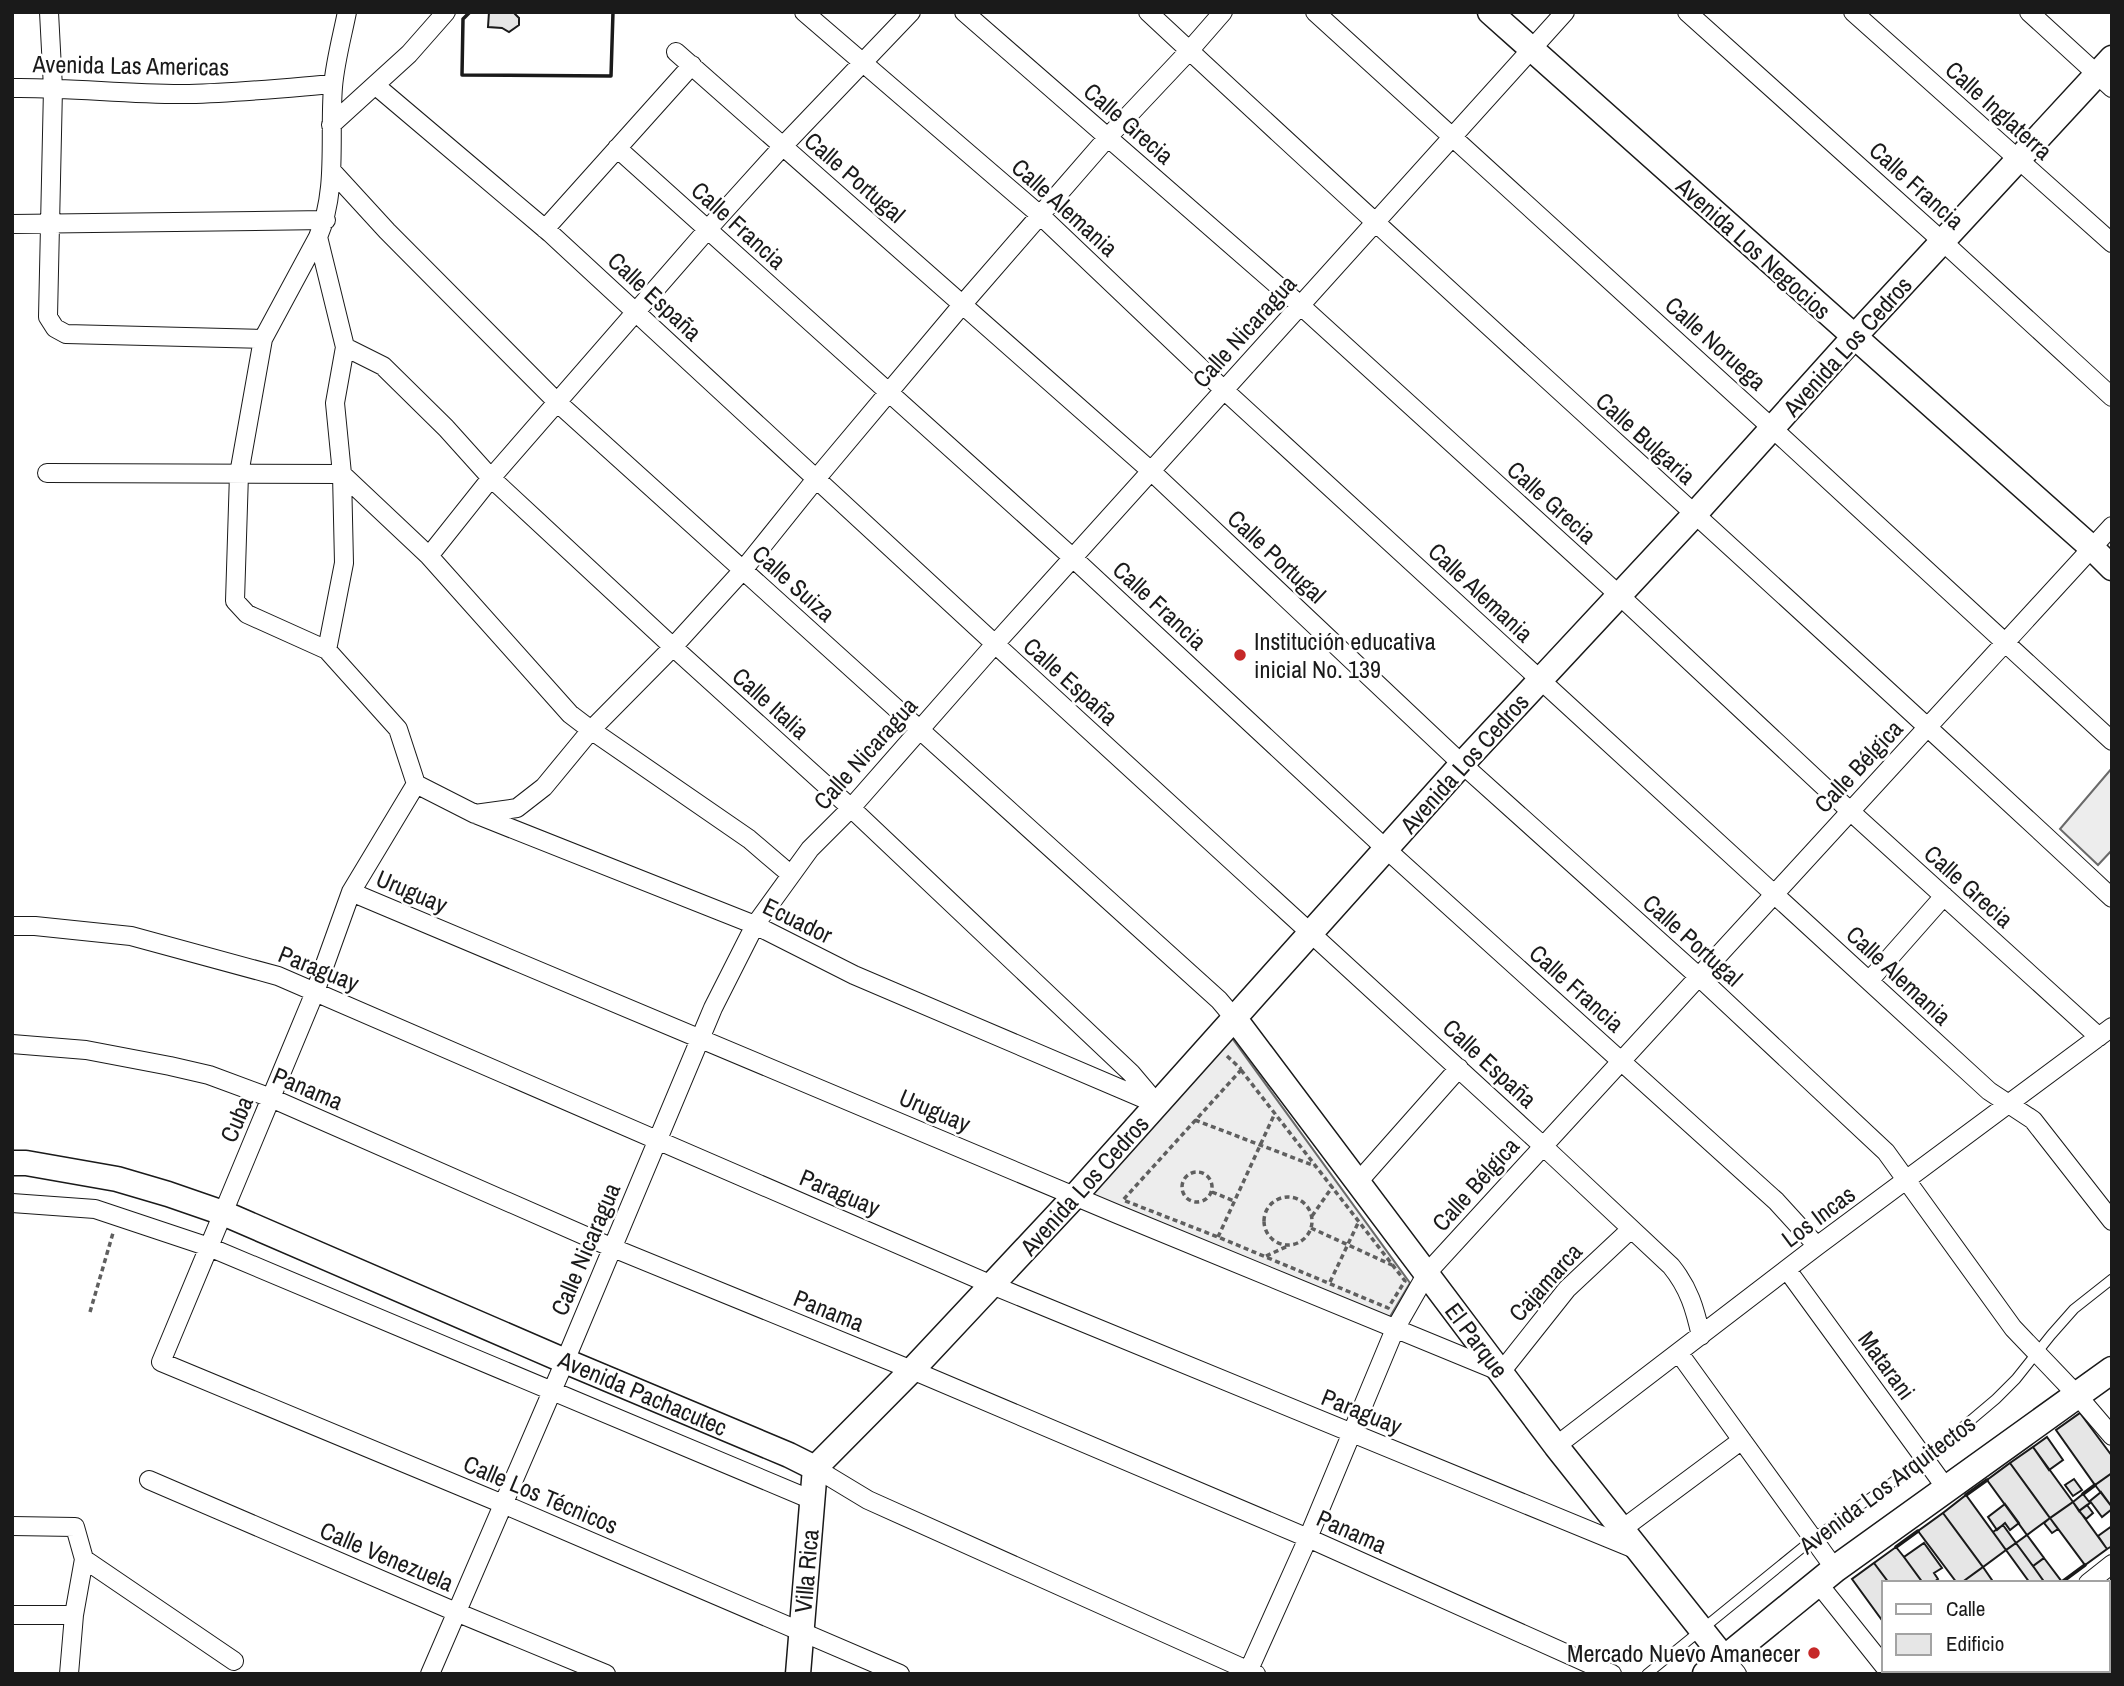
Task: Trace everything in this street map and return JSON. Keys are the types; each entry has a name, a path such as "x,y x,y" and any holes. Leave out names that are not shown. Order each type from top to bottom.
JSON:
{"main road":[{"name":"Avenida Los Arquitectos","path":"1722,1669 1826,1576 2112,1370"}],"street":[{"path":"49,12 53,88 48,317 55,328 66,334 263,339"},
{"path":"346,12 333,84 332,171 322,228 263,339 239,474 235,601 247,614 327,650 398,729 416,784"},
{"path":"331,125 410,54 446,12"},
{"name":"Calle Alemania","path":"804,12 1040,215 1224,390 1989,1091 2032,1120 2112,1221"},
{"path":"429,556 492,478 708,229 911,12"},
{"name":"Calle Grecia","path":"964,12 1300,305 1944,896 2105,1032"},
{"name":"Calle Bulgaria","path":"1148,12 1374,223 1928,726 2112,898"},
{"path":"475,814 517,808 544,787 591,730 673,647 743,570 962,305 1108,137 1223,12"},
{"name":"Calle Noruega","path":"1315,12 2112,741"},
{"name":"Avenida Los Negocios","path":"1490,12 2112,568"},
{"name":"Calle Nicaragua","path":"430,1674 553,1390 713,1008 755,925 810,849 852,808 995,644 1565,12"},
{"name":"Calle Francia","path":"1687,12 2112,397"},
{"name":"Calle Inglaterra","path":"1853,12 2112,243"},
{"path":"2029,12 2107,73"},
{"name":"Calle Portugal","path":"676,51 1151,471 1462,764 1698,976 1886,1152 2013,1328 2112,1436"},
{"path":"545,229 692,65"},
{"name":"Avenida Los Cedros","path":"815,1468 912,1370 1075,1196 1462,764 1694,515 1942,241 2018,160 2107,73"},
{"name":"Avenida Las Americas","path":"12,88 189,94 333,84"},
{"name":"Calle España","path":"375,85 545,229 1631,1228 1684,1282 1693,1303 1701,1336"},
{"name":"Calle Francia","path":"617,148 1073,558 1386,849 1776,1201 1818,1246"},
{"name":"Calle Suiza","path":"332,171 387,231 558,403 1219,1000 1235,1019"},
{"path":"12,224 322,228"},
{"path":"322,228 345,347 335,403 342,474 344,563 327,650"},
{"name":"Calle Italia","path":"345,347 383,366 492,478 673,647 852,808 1131,1073 1157,1105"},
{"path":"47,473 342,474 429,556 570,714 749,839 790,874"},
{"name":"Calle Bélgica","path":"1250,1673 1395,1329 1427,1273 2112,526"},
{"name":"Ecuador","path":"416,784 475,814 755,925 854,975 1157,1105"},
{"name":"Cuba","path":"161,1362 315,992 351,892 416,784"},
{"name":"Uruguay","path":"351,892 1501,1372"},
{"path":"1869,981 1944,896"},
{"name":"Paraguay","path":"12,926 131,936 278,976 992,1285 1637,1550"},
{"name":"El Parque","path":"1235,1019 1346,1179 1427,1273 1556,1446 1701,1630 1722,1669"},
{"name":"Los Incas","path":"1556,1446 2105,1032"},
{"name":"Panama","path":"12,1044 86,1050 170,1066 209,1075 271,1098 613,1248 912,1370 1308,1538 1612,1674"},
{"path":"1346,1179 1459,1068"},
{"name":"Avenida Pachacutec","path":"12,1163 26,1163 117,1179 223,1213 789,1455 868,1500 1250,1673"},
{"name":"Avenida Pachacutec","path":"12,1203 95,1209 209,1247 813,1500"},
{"name":"Cajamarca","path":"1501,1372 1567,1290 1631,1228"},
{"name":"Matarani","path":"1788,1270 1946,1488"},
{"path":"1679,1353 1813,1539 1826,1576 1882,1663"},
{"name":"Calle Los Técnicos","path":"161,1362 503,1504 900,1674"},
{"path":"1621,1530 1742,1440"},
{"name":"Villa Rica","path":"798,1674 815,1468"},
{"name":"Calle Venezuela","path":"149,1480 606,1674"},
{"path":"12,1526 75,1527 84,1559 74,1615 69,1674"},
{"path":"84,1559 234,1661"},
{"path":"2091,1581 2112,1564"},
{"path":"12,1615 74,1615"}],"lane":[{"name":"Avenida Los Arquitectos","path":"1647,1674 1813,1539 1925,1459 1996,1399 2074,1309 2112,1279"}],"path":[{"path":"1317,1167 1241,1070 1123,1200 1388,1308 1405,1281 1359,1221 1346,1179"},
{"path":"1218,1237 1275,1112"},
{"path":"1195,1120 1346,1179"},
{"path":"1200,1172 1210,1179 1212,1192 1205,1201 1194,1203 1184,1196 1181,1185 1188,1175 1200,1172"},
{"path":"1312,1216 1346,1179"},
{"path":"1212,1192 1234,1201"},
{"path":"1293,1198 1308,1207 1312,1216 1311,1228 1303,1240 1290,1245 1281,1244 1267,1232 1265,1214 1276,1200 1293,1198"},
{"path":"90,1312 118,1216"},
{"path":"1329,1283 1359,1221"},
{"path":"1311,1228 1393,1265"}],"shaded area":[{"path":"2112,768 2112,850 2098,865 2060,829"},
{"path":"1232,1038 1410,1283 1388,1320 1088,1193"}],"building":[{"path":"489,12 513,12 519,18 519,25 509,32 502,28 488,27"},
{"path":"2080,1413 2112,1456 2112,1473 2095,1485 2056,1430"},
{"path":"2047,1437 2063,1460 2049,1470 2033,1447"},
{"path":"2033,1447 2073,1502 2050,1518 2010,1463"},
{"path":"2010,1463 2050,1518 2027,1535 1987,1480"},
{"path":"2112,1473 2112,1507 2095,1485"},
{"path":"2074,1479 2082,1490 2073,1496 2065,1485"},
{"path":"2101,1492 2112,1507 2102,1517 2090,1501"},
{"path":"2083,1494 2090,1503 2079,1511 2073,1502"},
{"path":"1966,1495 2006,1550 1983,1567 1943,1513"},
{"path":"2073,1502 2107,1549 2085,1565 2050,1518"},
{"path":"2005,1504 2019,1523 2010,1530 2005,1523 1997,1530 1988,1517"},
{"path":"2087,1505 2093,1513 2086,1519 2079,1511"},
{"path":"1943,1513 1983,1567 1964,1581 1956,1581 1918,1531"},
{"path":"2050,1518 2058,1529 2052,1533 2044,1523"},
{"path":"2003,1525 2016,1543 2006,1550 1993,1532"},
{"path":"2112,1526 2112,1546 2107,1549 2098,1536"},
{"path":"2027,1535 2044,1558 2033,1566 2016,1543"},
{"path":"1924,1543 1942,1568 1934,1573 1938,1579 1922,1581 1904,1557"},
{"path":"2016,1543 2044,1581 2029,1581 2006,1550"},
{"path":"1896,1547 1922,1581 1888,1581 1874,1563"},
{"path":"2044,1558 2061,1581 2044,1581 2033,1566"},
{"path":"1874,1563 1888,1581 1882,1581 1882,1620 1852,1579"},
{"path":"1983,1567 1993,1581 1964,1581"},
{"path":"1920,1672 1938,1672 1936,1674"}],"wall":[{"path":"470,12 463,19 462,75 611,76 613,12"},
{"path":"1966,1495 1987,1480"},
{"path":"2083,1494 2095,1485"},
{"path":"1896,1547 1918,1531"},
{"path":"2063,1581 2085,1565"}],"place":[{"name":"Institución educativa inicial No. 139","path":"1240,655"},
{"name":"Mercado Nuevo Amanecer","path":"1814,1653"}]}
